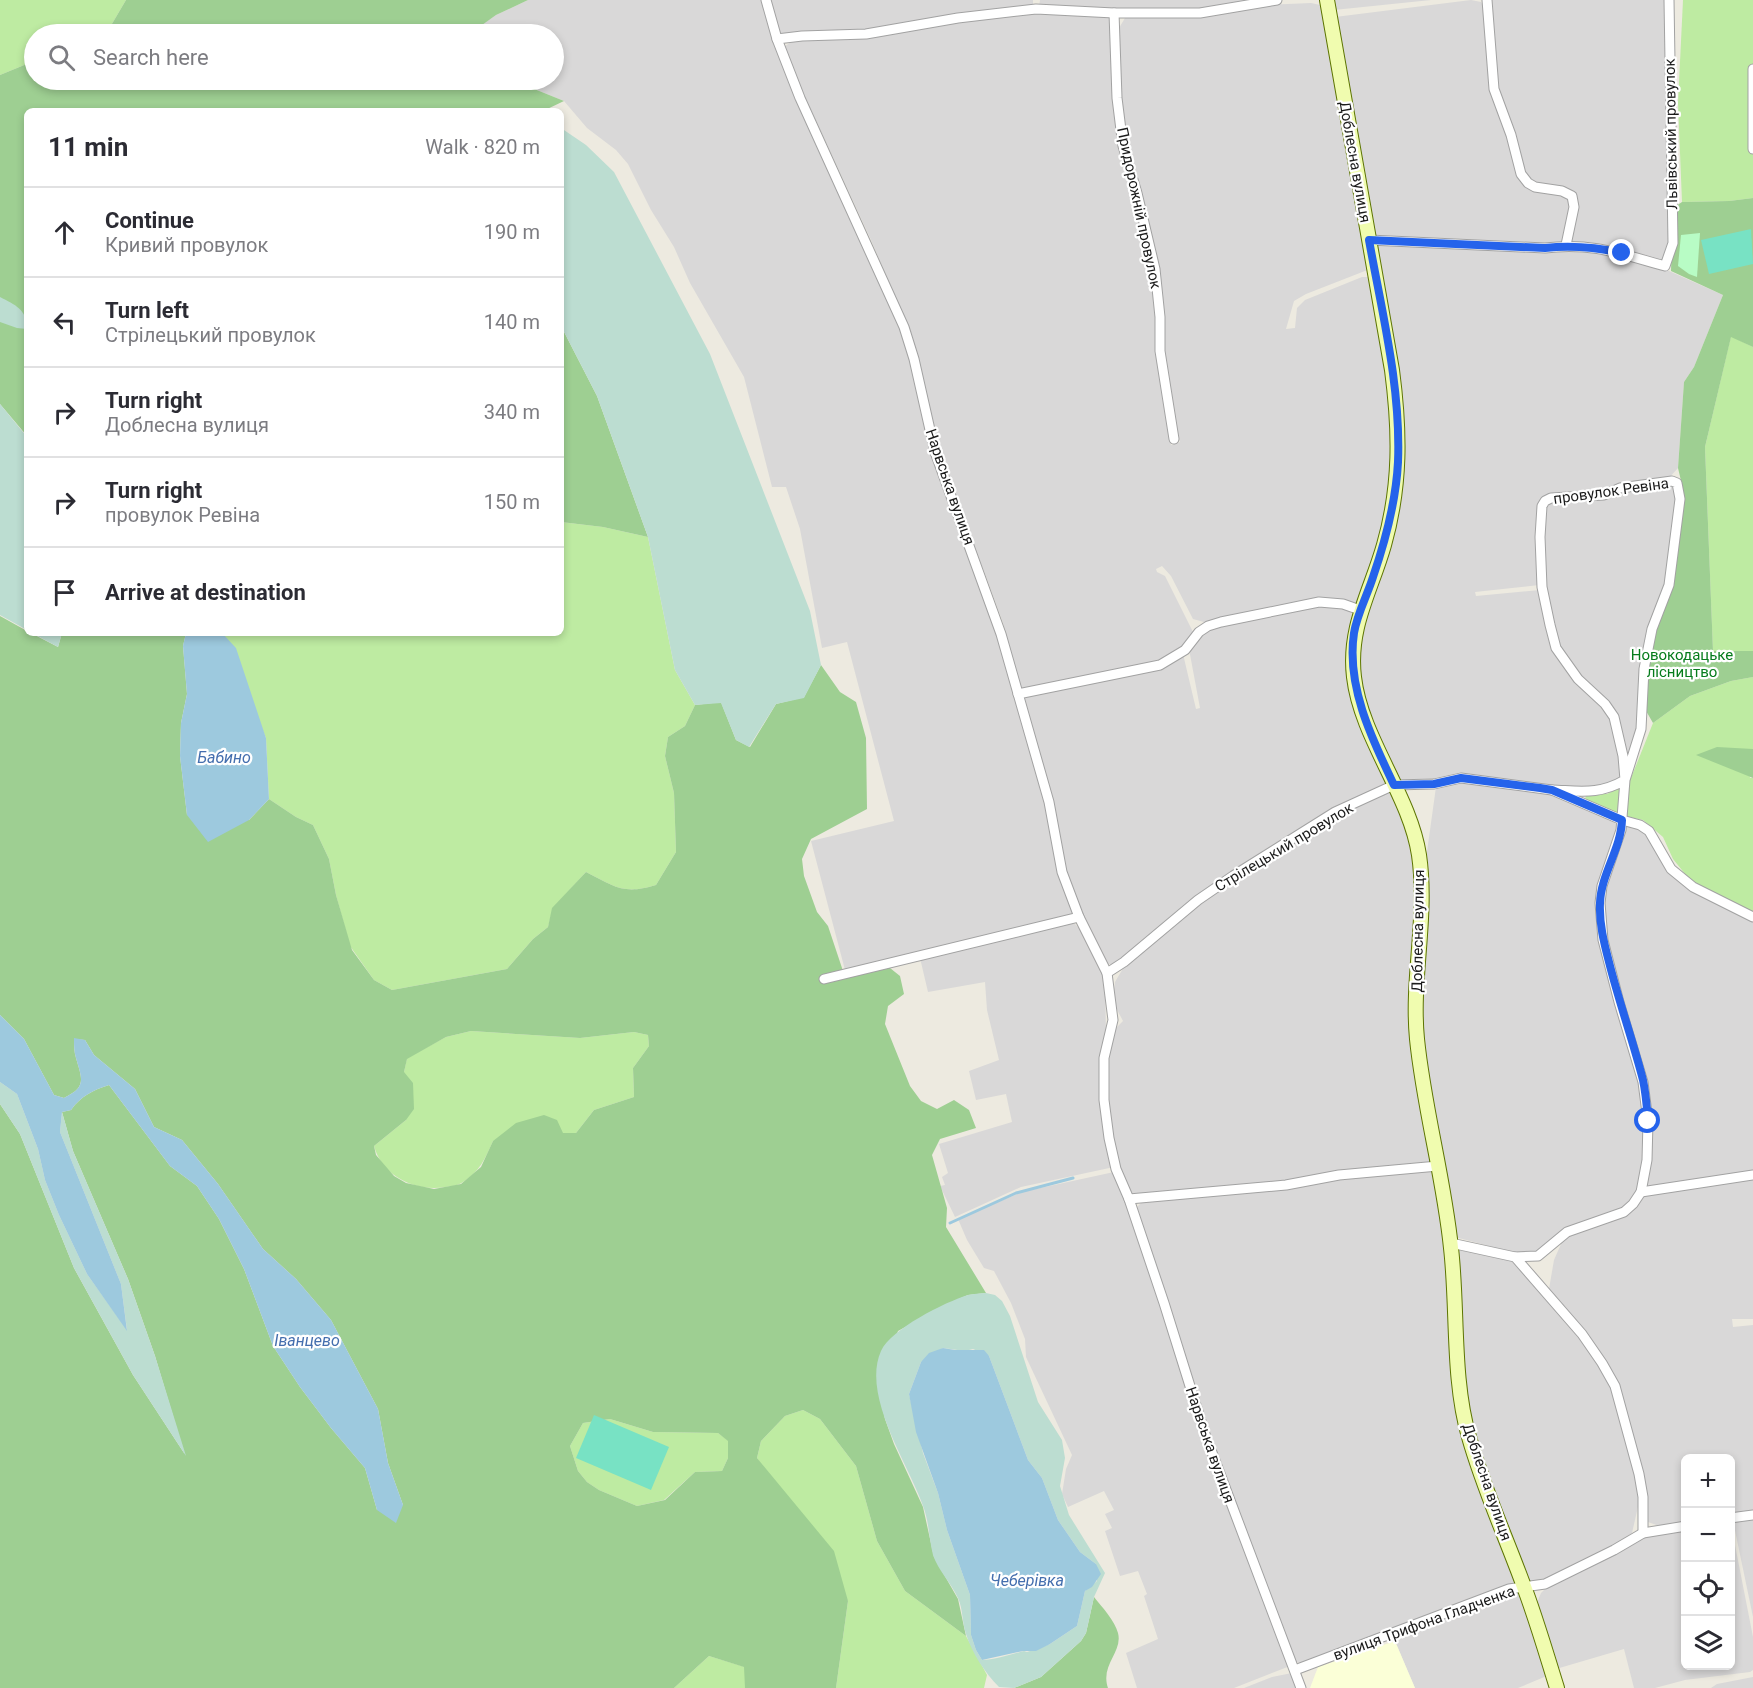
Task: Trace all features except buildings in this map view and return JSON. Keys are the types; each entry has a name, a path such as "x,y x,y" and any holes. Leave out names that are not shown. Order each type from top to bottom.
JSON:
{"street":[{"name":"Нарвська вулиця","path":"766,0 777,39 800,98 904,327 914,359 935,452 998,624 1049,802 1062,872 1079,917 1107,973 1113,1020 1104,1058 1104,1100 1116,1169 1129,1198 1205,1434 1301,1688"},
{"path":"777,39 866,34 1037,5 1114,13 1200,13 1277,0"},
{"name":"Доблесна вулиця","path":"1328,0 1392,370 1398,418 1398,463 1393,506 1384,546 1354,632 1352,652 1354,679 1374,741 1412,830 1418,854 1421,888 1416,995 1417,1036 1451,1243 1461,1397 1468,1435 1524,1587 1557,1688"},
{"path":"1369,240 1545,248 1566,245 1574,207 1572,196 1562,191 1535,187 1528,183 1521,174 1511,135 1494,89 1487,0"},
{"name":"Львівський провулок","path":"1566,245 1592,247 1665,266 1673,243 1669,0"},
{"name":"Придорожній провулок","path":"1114,13 1116,87 1123,146 1155,269 1160,317 1160,351 1174,439"},
{"path":"1753,69 1753,149"},
{"name":"провулок Ревіна","path":"1625,780 1641,729 1644,669 1652,629 1669,585 1674,557 1680,499 1677,483 1672,481 1620,488 1604,495 1551,498 1545,501 1540,513 1542,587 1556,648 1578,679 1605,704 1614,717 1623,756 1625,780 1622,830 1602,886 1600,917 1603,940 1619,1002 1643,1082 1648,1121 1647,1160 1641,1192"},
{"path":"1017,694 1160,665 1185,650 1199,632 1221,622 1319,602 1343,604 1360,610"},
{"name":"Стрілецький провулок","path":"1107,973 1125,962 1198,900 1233,876 1335,812 1394,785 1434,784 1461,778 1552,790 1622,820"},
{"path":"1552,790 1609,789 1625,780"},
{"path":"1622,820 1640,825 1649,831 1671,869 1693,887 1753,917"},
{"path":"824,979 1079,917"},
{"path":"1129,1198 1286,1185 1339,1175 1438,1166"},
{"path":"1451,1243 1515,1257 1538,1256 1567,1232 1624,1212 1641,1192 1753,1175"},
{"path":"1515,1257 1582,1334 1615,1386 1639,1474 1643,1497 1643,1533"},
{"path":"1735,1517 1753,1515"},
{"name":"вулиця Трифона Гладченка","path":"1295,1670 1509,1589 1545,1584 1643,1533 1681,1527"}],"shaded area":[{"path":"528,0 762,0 901,329 997,635 1050,819 1073,914 845,970 811,841 894,821 847,642 822,648 800,529 786,487 772,487 744,377 690,283 674,247 651,210 628,164 616,150 587,128 564,101 537,90 564,90 564,24 483,24"},
{"path":"770,0 1033,0 1033,7 864,31 779,34"},
{"path":"1040,0 1259,0 1199,11 1039,7"},
{"path":"1333,0 1431,0 1334,10"},
{"path":"1471,0 1481,2 1488,15 1489,53 1520,177 1561,193 1570,199 1571,208 1566,240 1560,244 1546,246 1372,237 1335,17"},
{"path":"1492,0 1667,0 1671,235 1665,262 1593,244 1570,241 1576,197 1535,184 1524,175 1496,88"},
{"path":"1311,3 1325,6 1370,269 1294,301 1286,329 1295,328 1297,308 1305,300 1362,277 1372,277 1394,418 1388,506 1373,564 1359,602 1204,622 1193,619 1171,576 1162,566 1156,569 1157,572 1165,576 1195,636 1165,661 1021,690 1003,623 953,495 939,452 904,318 871,240 795,75 785,46 793,41 1037,12 1109,16 1114,98 1151,266 1155,299 1157,362 1171,445 1180,442 1163,350 1164,315 1121,117 1116,33 1125,18 1200,16 1261,5"},
{"path":"564,130 586,145 614,172 710,354 810,611 821,665 804,698 776,704 749,747 736,740 721,703 695,705 675,670 648,537 597,396 564,332"},
{"path":"1374,243 1593,248 1660,267 1723,295 1694,367 1684,382 1678,468 1667,480 1601,493 1540,498 1539,585 1475,592 1476,596 1540,590 1554,648 1588,695 1609,713 1625,774 1605,787 1558,786 1496,778 1397,780 1358,680 1357,654 1402,461"},
{"path":"0,297 15,305 22,312 24,329 0,322"},
{"path":"0,404 24,433 24,628 0,615"},
{"path":"1673,484 1676,489 1673,554 1640,718 1627,758 1617,714 1581,678 1558,647 1545,586 1543,513 1551,500 1620,489"},
{"path":"1312,605 1345,607 1355,617 1348,655 1387,781 1382,788 1249,863 1115,964 1108,964 1102,960 1082,917 1068,877 1021,697 1093,683 1183,654 1196,709 1200,708 1189,649 1195,640 1212,627"},
{"path":"38,636 61,636 58,647"},
{"path":"1462,782 1548,792 1613,820 1620,830 1597,905 1647,1127 1641,1184 1636,1198 1626,1208 1592,1219 1539,1252 1519,1254 1455,1237 1425,1063 1421,1028 1425,866 1436,787"},
{"path":"1392,791 1416,858 1412,1027 1434,1164 1144,1194 1132,1193 1120,1168 1108,1116 1107,1059 1113,1031 1123,1021 1113,1002 1115,982 1125,965 1199,903 1232,879 1338,814"},
{"path":"1637,826 1647,833 1683,884 1753,921 1753,1173 1650,1188 1646,1185 1651,1121 1608,951 1603,889 1625,827"},
{"path":"1063,924 1075,924 1083,932 1105,978 1106,1034 1100,1061 1114,1167 1021,1187 955,1217 940,1186 945,1185 942,1177 948,1173 939,1144 1012,1122 1006,1094 976,1100 969,1071 999,1060 987,1010 985,982 928,992 920,958"},
{"path":"0,1082 17,1094 38,1149 45,1180 87,1274 127,1330 121,1284 60,1132 62,1112 73,1151 128,1279 186,1456 133,1375 74,1268 20,1134 0,1104"},
{"path":"1434,1169 1446,1241 1457,1388 1519,1582 1302,1664 1295,1661 1199,1405 1137,1207 1146,1198"},
{"path":"1114,1172 1129,1208 1290,1666 1234,1688 1137,1688 1126,1653 1158,1639 1144,1596 1147,1594 1138,1571 1120,1576 1105,1531 1112,1528 1105,1514 1114,1510 1104,1491 1068,1507 1062,1494 1066,1469 1072,1455 1026,1357 1025,1339 1011,1303 994,1271 984,1268 967,1240 958,1219 1022,1192"},
{"path":"1753,1177 1753,1319 1732,1319 1733,1327 1753,1325 1753,1511 1735,1514 1735,1454 1681,1454 1681,1524 1662,1527 1648,1522 1645,1495 1625,1410 1583,1331 1549,1289 1554,1260 1565,1235 1624,1213 1646,1194"},
{"path":"1456,1247 1513,1260 1580,1335 1613,1388 1640,1498 1632,1533 1612,1547 1544,1581 1528,1584 1481,1460 1469,1420"},
{"path":"984,1293 995,1295 1002,1301 1010,1316 1038,1402 1062,1440 1065,1458 1060,1486 1069,1515 1105,1573 1094,1597 1086,1633 1081,1641 1041,1677 1014,1688 999,1687 975,1655 965,1629 958,1598 933,1555 925,1512 889,1430 877,1388 876,1369 881,1351 896,1334 920,1317 946,1304 968,1295","holes":["943,1348 965,1351 973,1349 989,1356 1028,1460 1042,1478 1058,1520 1080,1552 1096,1564 1097,1581 1085,1591 1077,1626 1050,1644 1027,1652 987,1660 982,1660 971,1635 970,1595 923,1453 909,1394 921,1362"]},
{"path":"1753,1518 1753,1617 1735,1531 1735,1521"},
{"path":"1681,1531 1681,1670 1735,1670 1735,1545 1753,1637 1753,1670 1685,1680 1655,1688 1634,1688 1624,1649 1556,1669 1536,1605 1541,1593 1551,1583 1621,1552 1643,1538"},
{"path":"1511,1591 1522,1591 1549,1675 1518,1688 1415,1688 1394,1639"},
{"path":"1395,1641 1415,1688 1310,1688 1318,1667"},
{"path":"1292,1673 1297,1688 1244,1688 1272,1677"},
{"path":"1753,1677 1753,1688 1711,1688 1717,1684"}],"green space":[{"path":"0,0 126,0 112,24 24,24 24,65 0,75"},
{"path":"126,0 528,0 496,15 483,24 112,24"},
{"path":"1683,0 1753,0 1753,198 1682,202 1678,103"},
{"path":"24,65 24,90 537,90 564,101 549,108 24,108 24,432 0,404 0,75"},
{"name":"Новокодацьке лісництво","path":"1753,198 1753,347 1731,337 1705,447 1713,651 1753,651 1753,677 1731,681 1690,696 1653,723 1645,709 1646,672 1654,628 1674,583 1682,485 1678,468 1684,382 1694,367 1723,295 1671,271 1673,208 1682,202"},
{"path":"1751,229 1753,264 1709,274 1701,240"},
{"path":"1700,233 1697,277 1678,266 1681,235"},
{"path":"564,332 597,396 648,537 603,527 564,522"},
{"path":"1731,336 1753,347 1753,651 1713,652 1705,447"},
{"path":"564,522 603,527 648,537 675,670 695,705 685,726 668,737 665,756 674,793 676,852 656,885 645,888 620,888 586,872 553,908 548,927 533,939 507,969 392,990 374,980 350,946 329,859 313,825 269,799 266,738 223,636 564,636"},
{"path":"0,616 24,629 24,636 37,636 58,647 61,636 185,636 183,646 187,694 181,723 180,756 187,815 249,820 269,799 313,825 329,859 336,895 352,950 374,980 392,990 507,969 533,939 548,927 552,908 586,872 620,888 636,889 656,885 676,852 674,793 665,756 668,737 685,726 695,705 721,702 736,740 750,747 776,704 804,697 821,665 840,692 856,702 866,738 867,809 811,839 802,859 804,876 817,912 828,926 843,971 885,964 900,976 904,994 888,1006 885,1024 910,1086 921,1101 937,1109 954,1100 969,1110 976,1128 940,1139 932,1155 947,1208 946,1227 986,1293 968,1295 898,1331 878,1385 885,1419 894,1444 923,1507 934,1557 958,1599 966,1636 905,1591 877,1541 856,1466 820,1419 803,1410 785,1416 761,1441 757,1458 834,1551 848,1601 836,1688 745,1688 744,1667 709,1656 674,1688 0,1688 0,1104 20,1134 74,1268 133,1375 184,1453 155,1356 128,1279 73,1151 62,1112 71,1110 88,1094 109,1085 170,1166 197,1186 219,1219 244,1269 273,1346 300,1387 365,1468 377,1510 403,1505 388,1463 378,1409 331,1320 296,1279 263,1249 218,1184 182,1140 154,1127 135,1089 94,1055 85,1040 74,1039 81,1082 76,1090 64,1098 54,1095 24,1039 0,1015","holes":["471,1031 580,1038 634,1032 648,1035 649,1046 633,1068 634,1097 594,1110 576,1133 563,1133 557,1120 544,1115 516,1123 493,1141 481,1167 461,1184 434,1189 406,1183 394,1176 376,1155 374,1146 406,1120 414,1109 413,1083 404,1072 407,1059 446,1037","610,1419 653,1432 718,1433 728,1441 728,1458 722,1471 695,1472 665,1500 637,1506 599,1490 587,1482 578,1471 570,1446 583,1423"]},
{"path":"1753,677 1753,749 1746,750 1750,778 1753,778 1753,914 1690,880 1673,859 1663,837 1643,820 1615,814 1585,801 1586,794 1607,794 1629,783 1653,723 1690,696 1731,681"},
{"path":"1717,747 1753,749 1753,778 1696,755"},
{"path":"471,1031 580,1038 634,1032 648,1035 649,1046 633,1068 634,1097 594,1110 576,1133 493,1141 478,1169 469,1178 452,1186 422,1187 401,1180 384,1166 374,1146 406,1120 404,1072 407,1058 446,1037"},
{"path":"803,1410 820,1419 856,1466 877,1541 905,1591 966,1636 987,1675 984,1688 836,1688 848,1601 757,1458 761,1441 785,1416"},
{"path":"594,1415 669,1447 651,1490 576,1458"},
{"path":"610,1419 653,1432 718,1433 729,1441 728,1458 722,1471 695,1472 664,1500 637,1506 599,1490 587,1482 578,1471 570,1446 583,1423"},
{"path":"1094,1597 1111,1619 1118,1633 1119,1640 1107,1672 1108,1688 1014,1688 1041,1677 1081,1641 1086,1633"},
{"path":"709,1656 745,1667 745,1688 674,1688"}],"water":[{"name":"Бабино","path":"185,636 225,636 236,648 266,738 269,799 249,820 208,842 187,815 180,756 181,723 187,694 183,646"},
{"name":"Іванцево","path":"0,1015 24,1039 54,1095 64,1098 76,1090 81,1082 74,1038 85,1040 94,1055 135,1089 154,1127 182,1140 218,1184 263,1249 296,1279 331,1320 378,1409 388,1463 403,1505 396,1523 377,1510 365,1468 300,1387 273,1346 244,1269 219,1219 197,1186 170,1166 109,1085 88,1094 71,1110 62,1112 60,1132 121,1284 127,1331 87,1274 45,1180 38,1149 17,1094 0,1082"},
{"name":"Чеберівка","path":"943,1348 984,1350 989,1356 1028,1460 1042,1478 1058,1520 1080,1552 1096,1564 1101,1574 1092,1587 1085,1591 1077,1626 1036,1651 1023,1651 982,1660 971,1635 970,1595 916,1432 909,1394 921,1362 929,1353"}],"waterway":[{"path":"950,1223 1016,1193 1073,1178"}],"route":[{"path":"1622,253 1566,245 1545,248 1369,240 1392,370 1398,418 1398,463 1393,506 1384,546 1360,610 1352,652 1354,679 1362,708 1384,766 1394,785 1434,784 1461,778 1540,788 1552,790 1622,820 1622,830 1602,886 1600,917 1603,940 1619,1002 1643,1082 1648,1121"}]}
